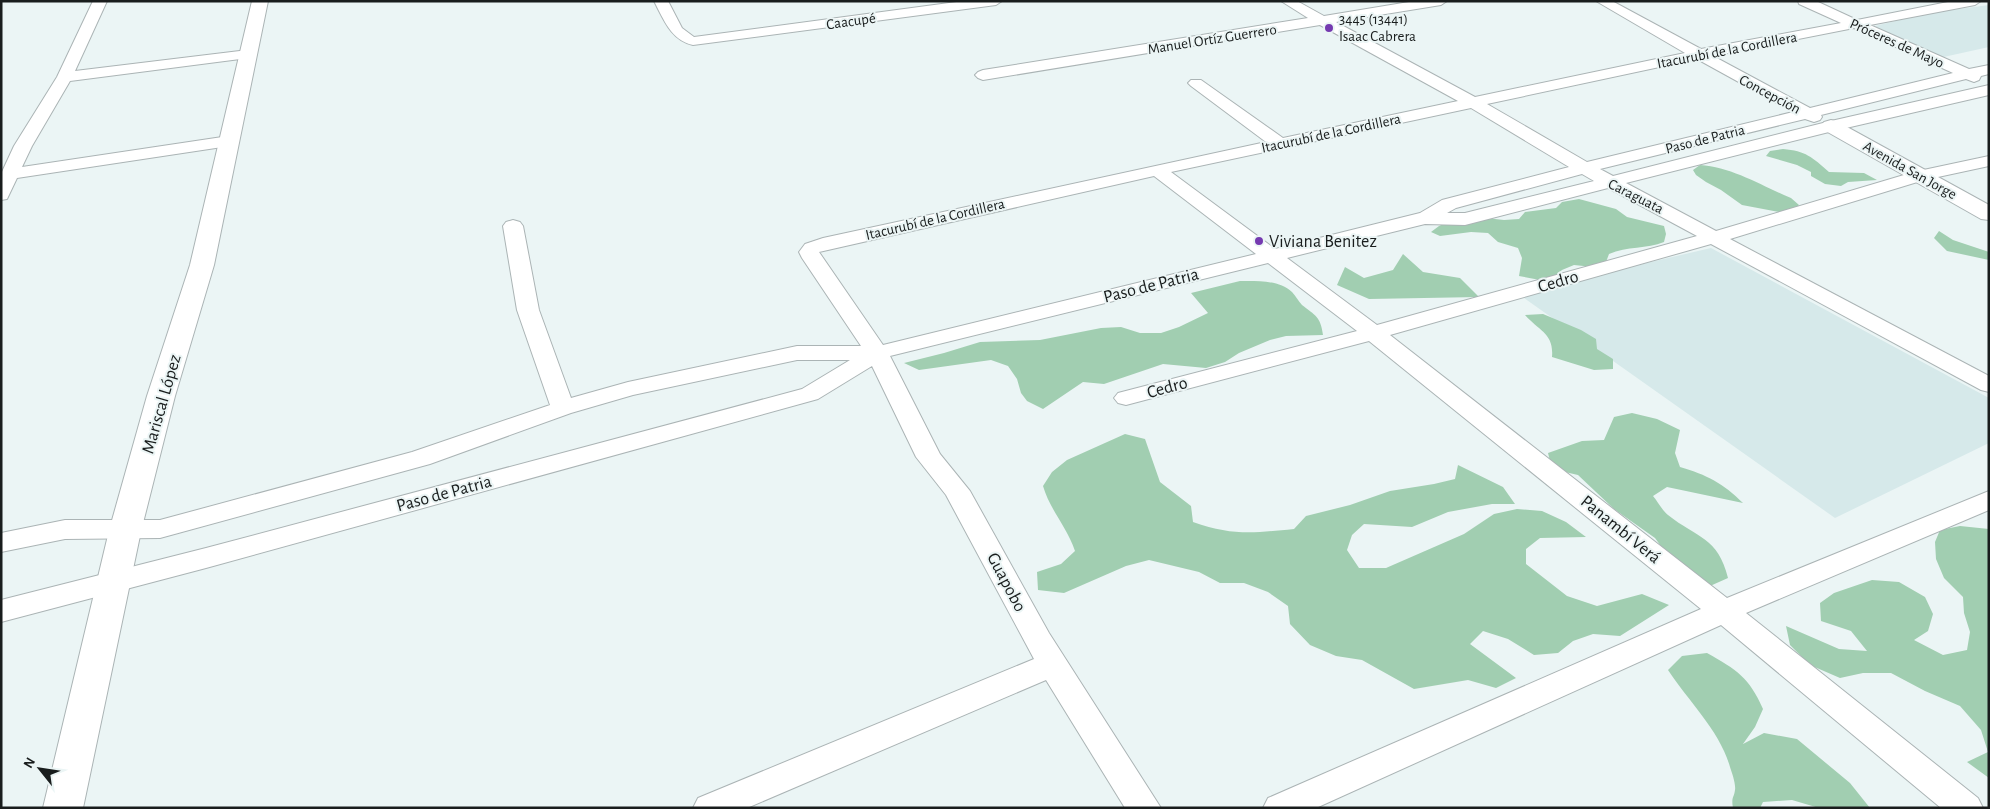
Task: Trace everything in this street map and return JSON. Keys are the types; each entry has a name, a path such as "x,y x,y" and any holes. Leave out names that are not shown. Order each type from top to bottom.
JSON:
{"street":[{"path":"1,195 23,146 65,77 100,1"},
{"name":"Mariscal López","path":"63,808 126,531 162,396 202,265 260,1"},
{"name":"Caacupé","path":"661,1 683,38 693,41 989,2"},
{"name":"Caraguata","path":"1287,1 1474,103 1584,168 1989,384"},
{"name":"Manuel Ortíz Guerrero","path":"983,75 1441,1"},
{"name":"Concepción","path":"1602,1 1831,126"},
{"name":"Próceres de Mayo","path":"1804,1 1989,84"},
{"name":"Itacurubí de la Cordillera","path":"877,353 812,258 809,252 812,248 1279,143 1699,54 1975,1"},
{"path":"65,77 248,54"},
{"name":"Paso de Patria","path":"1425,218 1449,204 1584,168 1989,69"},
{"path":"1196,83 1279,143"},
{"name":"Paso de Patria","path":"1,543 37,534 75,528 126,531 160,529 421,458 563,408 628,389 797,354 877,353 1272,254 1425,218 1465,219 1831,126 1989,90"},
{"name":"Avenida San Jorge","path":"1831,126 1989,214"},
{"path":"10,174 229,141"},
{"path":"1,149 23,146"},
{"name":"Cedro","path":"1126,398 1374,333 1715,237 1920,176 1989,162"},
{"name":"Panambí Verá","path":"1157,170 1272,254 1374,333 1724,611 1966,808"},
{"path":"514,226 528,310 563,408"},
{"name":"Paso de Patria","path":"1,611 113,583 810,394 877,353"},
{"name":"Guapobo","path":"877,353 929,457 957,491 1038,641 1144,808"},
{"path":"1280,808 1724,611 1989,500"},
{"path":"710,808 1053,664"}],"shaded area":[{"path":"1989,5 1989,47 1939,58 1875,26 1928,13"},
{"path":"1711,248 1989,398 1989,443 1835,518 1517,293"}],"green space":[{"path":"1783,149 1797,151 1808,156 1829,172 1864,173 1877,180 1848,182 1841,186 1825,184 1811,176 1811,172 1797,165 1766,156 1770,151"},
{"path":"1700,165 1712,166 1735,173 1791,198 1799,205 1794,211 1779,212 1742,205 1696,175 1693,170"},
{"path":"1579,199 1616,209 1627,217 1664,226 1666,234 1664,242 1651,246 1616,251 1609,254 1606,262 1593,267 1574,265 1562,270 1555,276 1540,280 1519,276 1522,258 1518,248 1498,242 1488,233 1471,232 1440,236 1431,232 1450,221 1486,218 1519,219 1525,212 1556,208 1562,202"},
{"path":"1939,231 1953,240 1989,252 1989,260 1947,251 1934,238"},
{"path":"1403,254 1423,272 1460,278 1479,297 1369,299 1337,285 1345,267 1364,278 1393,270"},
{"path":"1240,281 1275,283 1287,288 1302,305 1317,317 1321,324 1323,335 1286,336 1270,340 1239,353 1225,362 1206,368 1163,364 1104,384 1083,382 1043,409 1027,401 1021,393 1017,379 1008,366 991,360 919,370 904,363 980,342 1040,340 1101,328 1121,327 1140,333 1161,333 1179,327 1208,313 1191,293"},
{"path":"1543,314 1581,330 1596,339 1597,349 1613,359 1613,369 1594,370 1552,357 1551,343 1548,337 1525,315"},
{"path":"1632,413 1657,419 1680,430 1675,453 1680,467 1714,480 1743,503 1667,487 1653,496 1668,515 1712,546 1724,564 1728,578 1710,586 1682,575 1655,538 1614,509 1578,475 1552,469 1548,453 1582,441 1604,440 1614,417"},
{"path":"1125,434 1145,439 1160,482 1191,506 1193,522 1220,530 1255,532 1294,529 1306,516 1350,505 1390,491 1455,479 1458,465 1503,487 1515,504 1492,504 1448,512 1412,527 1364,524 1352,535 1347,550 1359,568 1386,568 1464,534 1494,514 1517,509 1542,511 1566,522 1586,537 1540,538 1526,549 1526,564 1567,596 1597,606 1642,594 1669,605 1620,636 1593,634 1573,641 1558,653 1534,655 1508,639 1483,631 1470,644 1516,678 1496,688 1468,680 1414,689 1362,660 1336,656 1310,645 1290,624 1288,606 1268,592 1244,583 1220,583 1199,572 1149,560 1126,566 1064,593 1038,590 1037,572 1061,564 1075,551 1043,486 1052,472 1067,460"},
{"path":"1960,526 1989,529 1989,778 1967,762 1988,752 1981,730 1960,706 1925,691 1891,673 1863,673 1840,678 1810,665 1790,645 1786,626 1839,649 1867,651 1851,631 1821,621 1820,603 1834,593 1872,580 1899,582 1925,597 1933,614 1928,631 1914,640 1943,655 1967,650 1970,632 1964,613 1963,597 1944,578 1936,559 1935,542 1940,530"},
{"path":"1707,653 1741,675 1753,689 1763,709 1755,727 1743,744 1764,733 1797,739 1850,783 1870,808 1819,808 1792,800 1763,802 1760,808 1733,808 1732,800 1735,785 1733,775 1719,741 1668,670 1682,656"}],"place":[{"name":"3445 (13441) Isaac Cabrera","path":"1329,28"},
{"name":"Viviana Benitez","path":"1259,241"}]}
